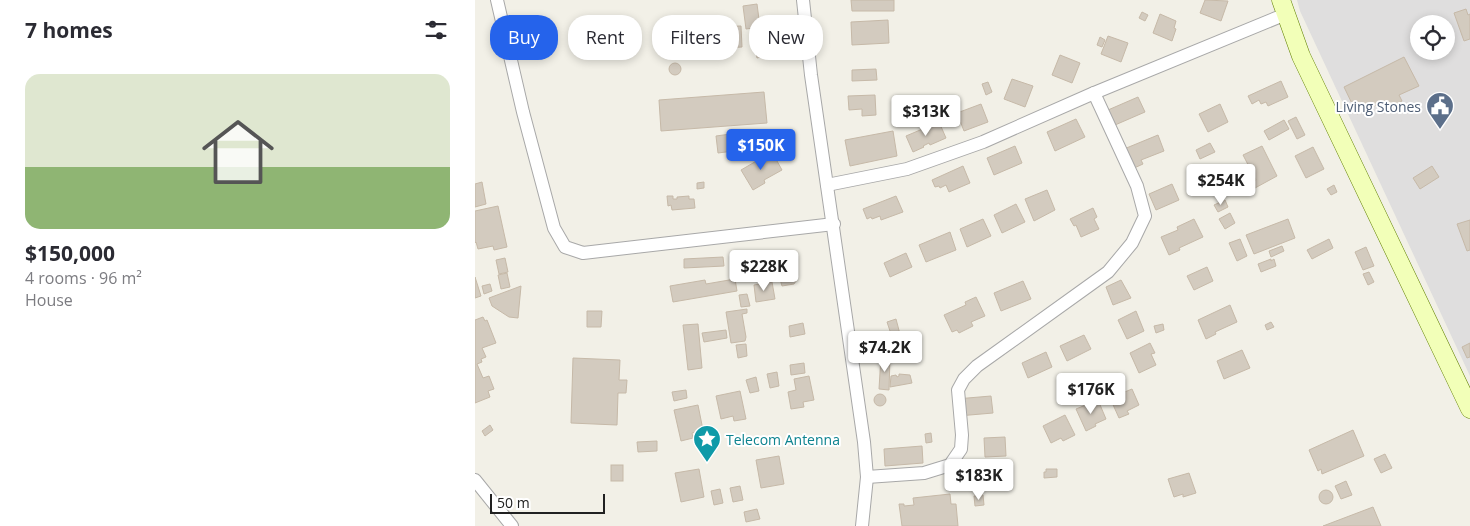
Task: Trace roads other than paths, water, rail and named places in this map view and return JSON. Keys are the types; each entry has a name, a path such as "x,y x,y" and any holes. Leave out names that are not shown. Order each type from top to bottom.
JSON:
{"street":[{"path":"497,0 523,112 555,228 565,247 583,253 834,224"},
{"path":"803,0 811,75 864,442 867,477 862,526"},
{"path":"827,185 907,169 983,142 1283,7 1301,56 1470,409"},
{"path":"867,477 924,473 950,465 961,449 963,435 958,390 964,379 977,366 1108,272 1132,243 1145,216 1137,186 1094,93"},
{"path":"475,480 512,526"}],"place":[{"name":"Living Stones","path":"1440,130"},
{"name":"Telecom Antenna","path":"707,463"}]}
